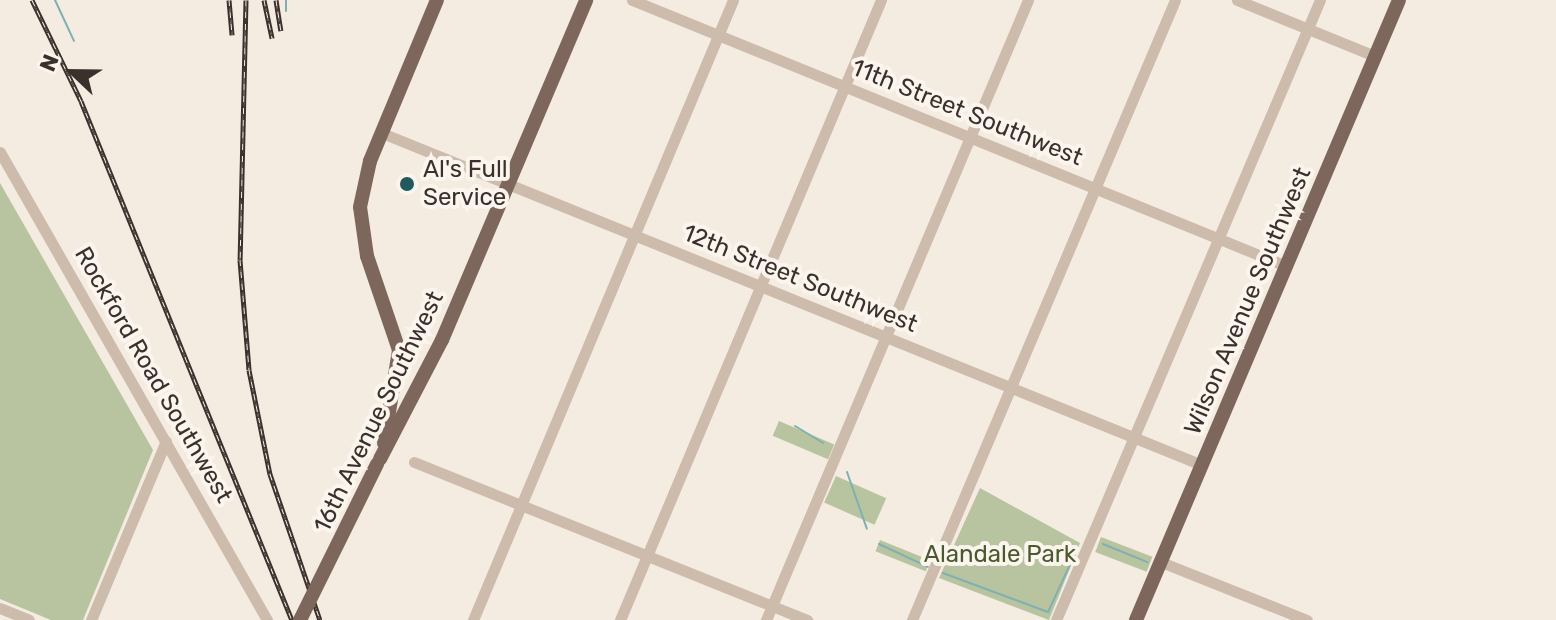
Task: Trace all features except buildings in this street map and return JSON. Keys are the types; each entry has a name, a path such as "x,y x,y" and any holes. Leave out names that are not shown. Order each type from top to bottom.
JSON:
{"main road":[{"path":"379,461 399,350 367,256 360,207 382,133 437,0"},
{"name":"16th Avenue Southwest","path":"300,620 423,380 586,0"},
{"name":"Wilson Avenue Southwest","path":"1136,620 1399,0"}],"street":[{"name":"11th Street Southwest","path":"632,0 1286,266"},
{"path":"473,620 733,0"},
{"path":"620,620 881,0"},
{"path":"766,620 1028,0"},
{"path":"912,620 1175,0"},
{"path":"1237,0 1375,56"},
{"path":"1056,620 1320,0"},
{"name":"12th Street Southwest","path":"382,133 1202,465"},
{"name":"Rockford Road Southwest","path":"0,152 267,620"},
{"path":"91,620 166,441"},
{"path":"414,462 807,620"},
{"path":"1161,562 1307,620"},
{"path":"0,608 29,620"}],"green space":[{"path":"0,183 153,450 83,620 51,620 0,599"},
{"path":"779,421 834,444 828,459 773,436"},
{"path":"836,476 886,498 874,525 824,502"},
{"name":"Alandale Park","path":"980,488 1080,543 1049,620 939,578"},
{"path":"1101,537 1152,557 1147,572 1095,552"},
{"path":"880,540 930,560 926,571 876,551"}],"waterway":[{"path":"55,0 74,41"},
{"path":"286,0 286,11"},
{"path":"795,426 823,443"},
{"path":"847,472 867,529"},
{"path":"879,544 928,567"},
{"path":"1103,544 1147,562"},
{"path":"943,573 1048,612 1076,552"}],"railway":[{"path":"32,0 81,101 292,620"},
{"path":"229,0 232,35"},
{"path":"246,0 240,260 249,370 270,474 320,620"},
{"path":"264,0 272,38"},
{"path":"276,0 281,31"}],"place":[{"name":"Al's Full Service","path":"407,184"}]}
